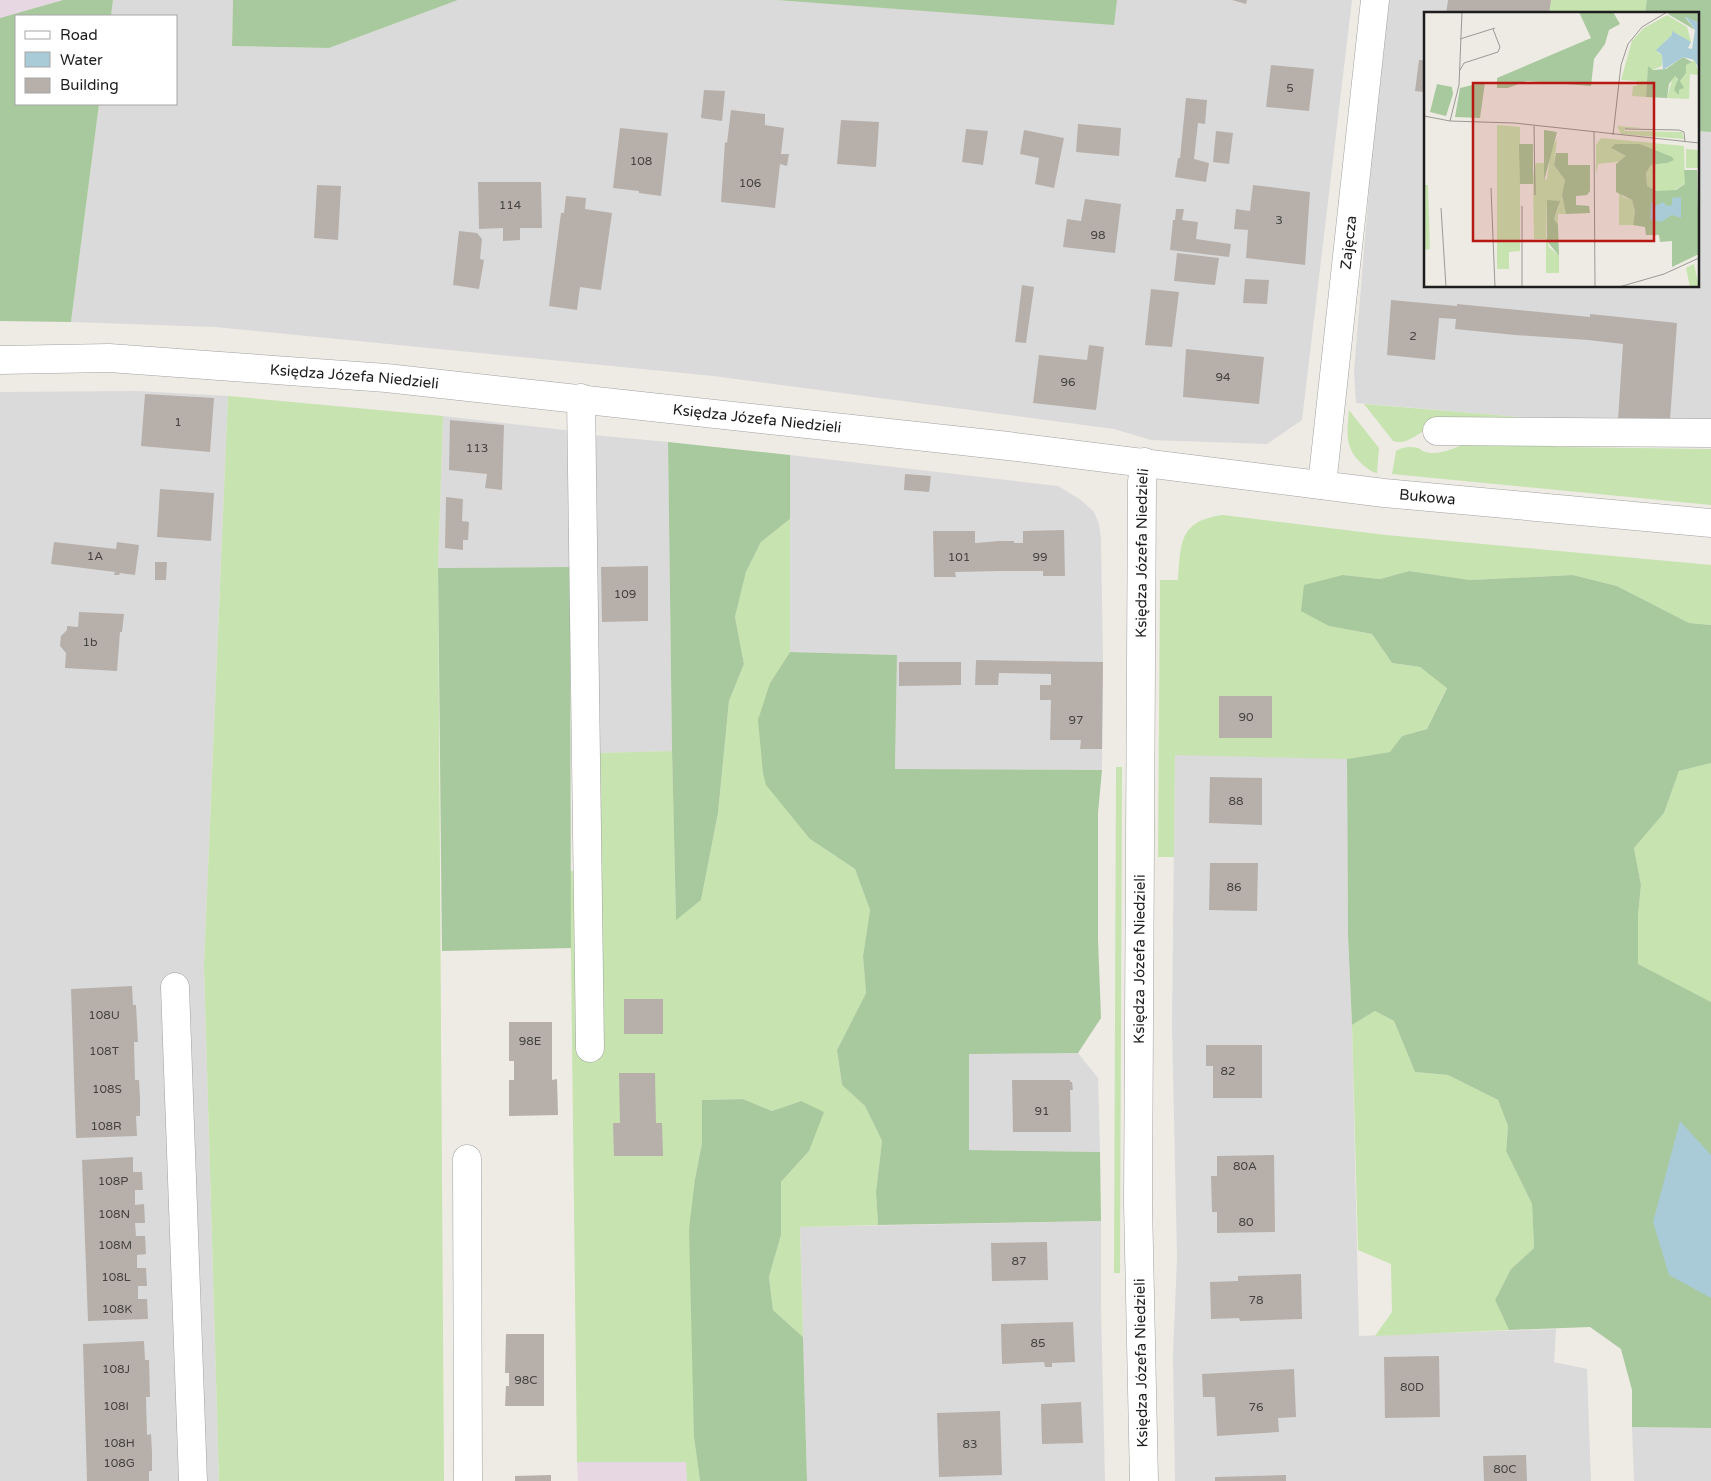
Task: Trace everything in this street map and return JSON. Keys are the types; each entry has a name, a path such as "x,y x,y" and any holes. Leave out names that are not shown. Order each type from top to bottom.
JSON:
{"street":[{"name":"Zajęcza","path":"1322,485 1375,0"},
{"name":"Księdza Józefa Niedzieli","path":"0,360 109,358 386,378 581,398 1144,462 1142,482 1138,1173 1144,1481"},
{"path":"581,398 590,1048"},
{"path":"1437,431 1711,433"},
{"name":"Bukowa","path":"1144,462 1394,494 1711,523"},
{"path":"175,987 193,1481"},
{"path":"467,1159 468,1481"}],"shaded area":[{"path":"0,0 63,0 0,18"},
{"path":"113,0 233,0 232,46 329,48 458,0 776,0 1113,24 1117,0 1352,0 1302,420 1267,444 1151,440 1114,429 713,376 215,327 71,322 99,105 178,105 178,15 111,15"},
{"path":"1389,0 1647,0 1645,12 1424,12 1424,288 1698,288 1698,131 1711,132 1711,424 1603,424 1356,403 1354,371 1376,106"},
{"path":"138,391 228,396 204,965 219,1481 0,1481 0,392"},
{"path":"443,416 573,431 570,567 438,568"},
{"path":"593,435 668,442 672,751 597,753"},
{"path":"790,455 1058,486 1081,500 1094,512 1099,524 1101,539 1102,770 895,769 897,655 790,652"},
{"path":"1350,668 1347,759 1348,935 1352,1025 1359,1336 1556,1329 1554,1362 1587,1369 1591,1481 1175,1481 1173,1354 1177,1258 1172,1025 1175,755"},
{"path":"969,1053 1078,1053 1098,1078 1100,1152 969,1150"},
{"path":"1101,1221 1105,1481 807,1481 800,1227"},
{"path":"1632,1427 1711,1428 1711,1481 1634,1481"},
{"path":"577,1462 686,1462 687,1481 578,1481"}],"green space":[{"path":"63,0 113,0 111,15 15,15 15,105 99,105 71,322 0,321 0,18"},
{"path":"233,0 458,0 329,48 232,46"},
{"path":"776,0 1117,0 1114,25"},
{"path":"1551,0 1647,0 1645,12 1549,12"},
{"path":"1647,0 1711,0 1711,132 1698,131 1698,12 1645,12"},
{"path":"228,396 443,416 438,568 444,1481 219,1481 204,965"},
{"path":"1364,404 1603,424 1438,426 1399,442 1393,441"},
{"path":"1349,410 1379,448 1377,473 1363,465 1353,453 1348,440"},
{"path":"1471,440 1560,447 1711,449 1711,505 1392,474 1396,451 1398,450 1412,447 1424,452 1436,453 1455,448"},
{"path":"668,442 790,455 790,519 761,542 746,572 735,617 744,664 729,701 718,813 701,900 676,920 672,751"},
{"path":"1223,515 1386,535 1711,565 1711,625 1689,623 1617,586 1573,575 1470,580 1409,571 1380,579 1343,575 1329,626 1372,634 1392,663 1420,667 1447,687 1427,729 1402,736 1391,752 1347,759 1175,755 1174,857 1158,857 1160,580 1178,580 1182,544 1190,528 1198,522"},
{"path":"790,519 790,652 770,683 810,839 855,869 870,910 863,956 866,993 837,1050 842,1085 865,1106 882,1141 876,1192 878,1225 800,1227 803,1337 773,1310 769,1277 781,1235 781,1182 809,1151 801,1101 772,1111 743,1099 702,1100 702,1143 695,1179 694,1437 700,1481 687,1481 686,1462 577,1462 570,871 598,871 597,753 672,751 676,919 701,900 718,813 729,701 744,664 735,617 746,572 761,542"},
{"path":"570,567 571,948 442,951 438,568"},
{"path":"1409,571 1470,580 1573,575 1617,586 1689,623 1711,625 1711,763 1679,771 1664,813 1634,848 1641,885 1638,916 1638,964 1711,1002 1711,1428 1632,1427 1632,1390 1621,1349 1590,1327 1509,1330 1495,1300 1511,1269 1534,1248 1532,1204 1506,1151 1508,1126 1498,1100 1448,1075 1415,1072 1394,1021 1375,1011 1352,1025 1348,935 1347,759 1390,752 1402,736 1427,729 1447,688 1420,667 1392,663 1372,634 1329,626 1301,611 1304,585 1343,575 1380,579"},
{"path":"790,652 897,655 895,769 1102,770 1098,813 1098,939 1101,1018 1078,1053 969,1054 969,1150 1100,1152 1101,1221 878,1225 876,1192 882,1141 865,1106 842,1085 837,1050 866,993 863,956 870,910 855,869 810,839 766,785 763,773 758,720 770,683"},
{"path":"1711,763 1711,1002 1638,965 1638,916 1641,885 1634,848 1664,813 1679,771"},
{"path":"1116,767 1122,767 1120,1273 1114,1273"},
{"path":"1375,1011 1394,1021 1415,1072 1448,1075 1498,1100 1508,1126 1506,1151 1532,1204 1534,1248 1511,1269 1495,1300 1509,1330 1375,1336 1392,1312 1391,1264 1358,1250 1352,1025"},
{"path":"743,1099 772,1111 801,1101 824,1112 809,1151 781,1182 781,1235 769,1277 773,1310 803,1337 807,1481 700,1481 694,1437 689,1229 695,1179 702,1143 702,1100"}],"water":[{"path":"1680,1121 1711,1155 1711,1298 1669,1275 1653,1222"}],"building":[{"path":"1232,0 1247,0 1246,4"},
{"path":"1448,0 1551,0 1549,12 1446,12"},
{"path":"1419,60 1424,60 1424,92 1415,91"},
{"path":"1271,65 1314,69 1309,111 1266,107"},
{"path":"704,90 725,91 722,121 701,118"},
{"path":"1186,98 1207,100 1205,124 1198,123 1194,159 1209,163 1206,182 1175,177 1178,158 1180,158"},
{"path":"731,110 765,114 765,125 784,128 781,154 789,154 787,166 780,164 775,208 721,202 725,142 727,143"},
{"path":"841,120 879,122 876,167 837,164"},
{"path":"1078,124 1121,128 1119,156 1076,152"},
{"path":"620,128 668,133 661,196 613,188"},
{"path":"966,129 988,131 983,165 962,162"},
{"path":"1024,130 1064,138 1054,188 1035,184 1039,158 1020,154"},
{"path":"1216,131 1233,133 1229,164 1213,162"},
{"path":"478,182 541,182 542,228 520,228 520,240 503,241 503,228 479,229"},
{"path":"317,185 341,186 338,240 314,238"},
{"path":"1253,185 1310,192 1305,265 1246,258 1248,230 1234,229 1236,209 1250,211"},
{"path":"566,196 586,198 585,209 612,213 601,290 580,287 577,310 549,306 561,213 564,213"},
{"path":"1085,199 1121,204 1115,253 1063,247 1067,219 1081,221"},
{"path":"1176,209 1184,209 1182,220 1198,222 1196,239 1231,244 1229,257 1170,250"},
{"path":"459,231 477,233 482,239 480,259 484,260 479,289 453,285"},
{"path":"1177,253 1219,258 1215,285 1174,281"},
{"path":"1245,279 1269,280 1267,304 1243,303"},
{"path":"1022,285 1034,287 1026,343 1015,342"},
{"path":"1151,289 1179,292 1172,347 1145,345"},
{"path":"1391,300 1457,306 1457,304 1590,317 1590,314 1677,323 1670,420 1618,420 1623,344 1455,329 1456,319 1439,318 1435,360 1387,355"},
{"path":"1089,345 1104,347 1096,410 1033,403 1039,355 1087,360"},
{"path":"1186,349 1264,357 1259,404 1183,397"},
{"path":"145,394 214,398 210,452 141,446"},
{"path":"450,420 504,425 502,490 485,488 487,474 449,470"},
{"path":"905,474 931,476 929,492 904,490"},
{"path":"160,489 214,493 211,541 157,537"},
{"path":"446,497 463,499 462,521 469,522 468,540 463,540 463,550 445,548"},
{"path":"1064,530 1065,576 1043,576 1043,571 1000,571 955,572 956,577 934,577 933,531 975,531 975,543 1014,541 1014,543 1023,543 1023,531"},
{"path":"54,542 116,549 117,542 139,545 135,575 120,573 119,575 114,575 115,572 51,564"},
{"path":"155,562 167,562 166,580 155,580"},
{"path":"648,566 648,621 602,622 601,567"},
{"path":"79,612 124,614 122,632 120,632 117,671 65,668 66,653 60,646 61,636 67,630 67,626 78,627"},
{"path":"976,660 1103,662 1102,749 1080,749 1081,740 1050,740 1051,700 1040,700 1040,685 1051,685 1051,674 999,673 998,685 975,685"},
{"path":"899,662 961,662 961,685 899,686"},
{"path":"1219,696 1272,696 1272,738 1219,738"},
{"path":"1210,777 1262,778 1262,825 1209,823"},
{"path":"1210,863 1258,863 1257,911 1209,910"},
{"path":"132,986 133,1005 136,1005 138,1042 134,1042 135,1080 139,1080 140,1098 140,1116 136,1116 137,1136 76,1138 71,989"},
{"path":"624,999 663,999 663,1034 624,1034"},
{"path":"509,1022 552,1022 552,1080 557,1079 558,1115 509,1116 509,1080 514,1080 514,1061 509,1061"},
{"path":"1206,1045 1262,1045 1262,1098 1213,1098 1213,1066 1206,1066"},
{"path":"619,1073 655,1073 656,1123 662,1123 663,1156 614,1156 613,1123 620,1123"},
{"path":"1012,1080 1070,1080 1073,1090 1070,1090 1071,1132 1013,1132"},
{"path":"1274,1155 1275,1232 1217,1233 1217,1212 1212,1212 1211,1176 1217,1176 1217,1156"},
{"path":"133,1157 133,1172 142,1172 143,1190 135,1190 135,1205 144,1204 145,1223 135,1223 136,1236 145,1236 146,1254 137,1255 137,1268 146,1268 147,1286 138,1286 138,1299 147,1299 148,1319 88,1321 82,1160"},
{"path":"1047,1242 1048,1280 992,1281 991,1243"},
{"path":"1301,1274 1302,1319 1240,1321 1239,1318 1211,1319 1210,1282 1238,1281 1238,1276"},
{"path":"1073,1322 1075,1362 1052,1363 1052,1367 1045,1367 1044,1362 1002,1364 1001,1324"},
{"path":"506,1334 544,1334 544,1406 505,1406 506,1386 509,1386 509,1373 505,1373"},
{"path":"144,1341 145,1360 149,1360 150,1397 146,1397 147,1435 151,1434 152,1471 149,1471 149,1481 87,1481 83,1344"},
{"path":"1439,1356 1440,1417 1385,1418 1384,1357"},
{"path":"1294,1369 1296,1417 1278,1418 1279,1432 1217,1436 1215,1397 1203,1397 1202,1374"},
{"path":"1081,1402 1083,1443 1042,1444 1041,1404"},
{"path":"1000,1411 1002,1475 939,1477 937,1413"},
{"path":"1526,1455 1527,1481 1484,1481 1483,1456"},
{"path":"551,1475 551,1481 515,1481 515,1476"},
{"path":"1286,1475 1286,1481 1215,1481 1215,1477"}]}
